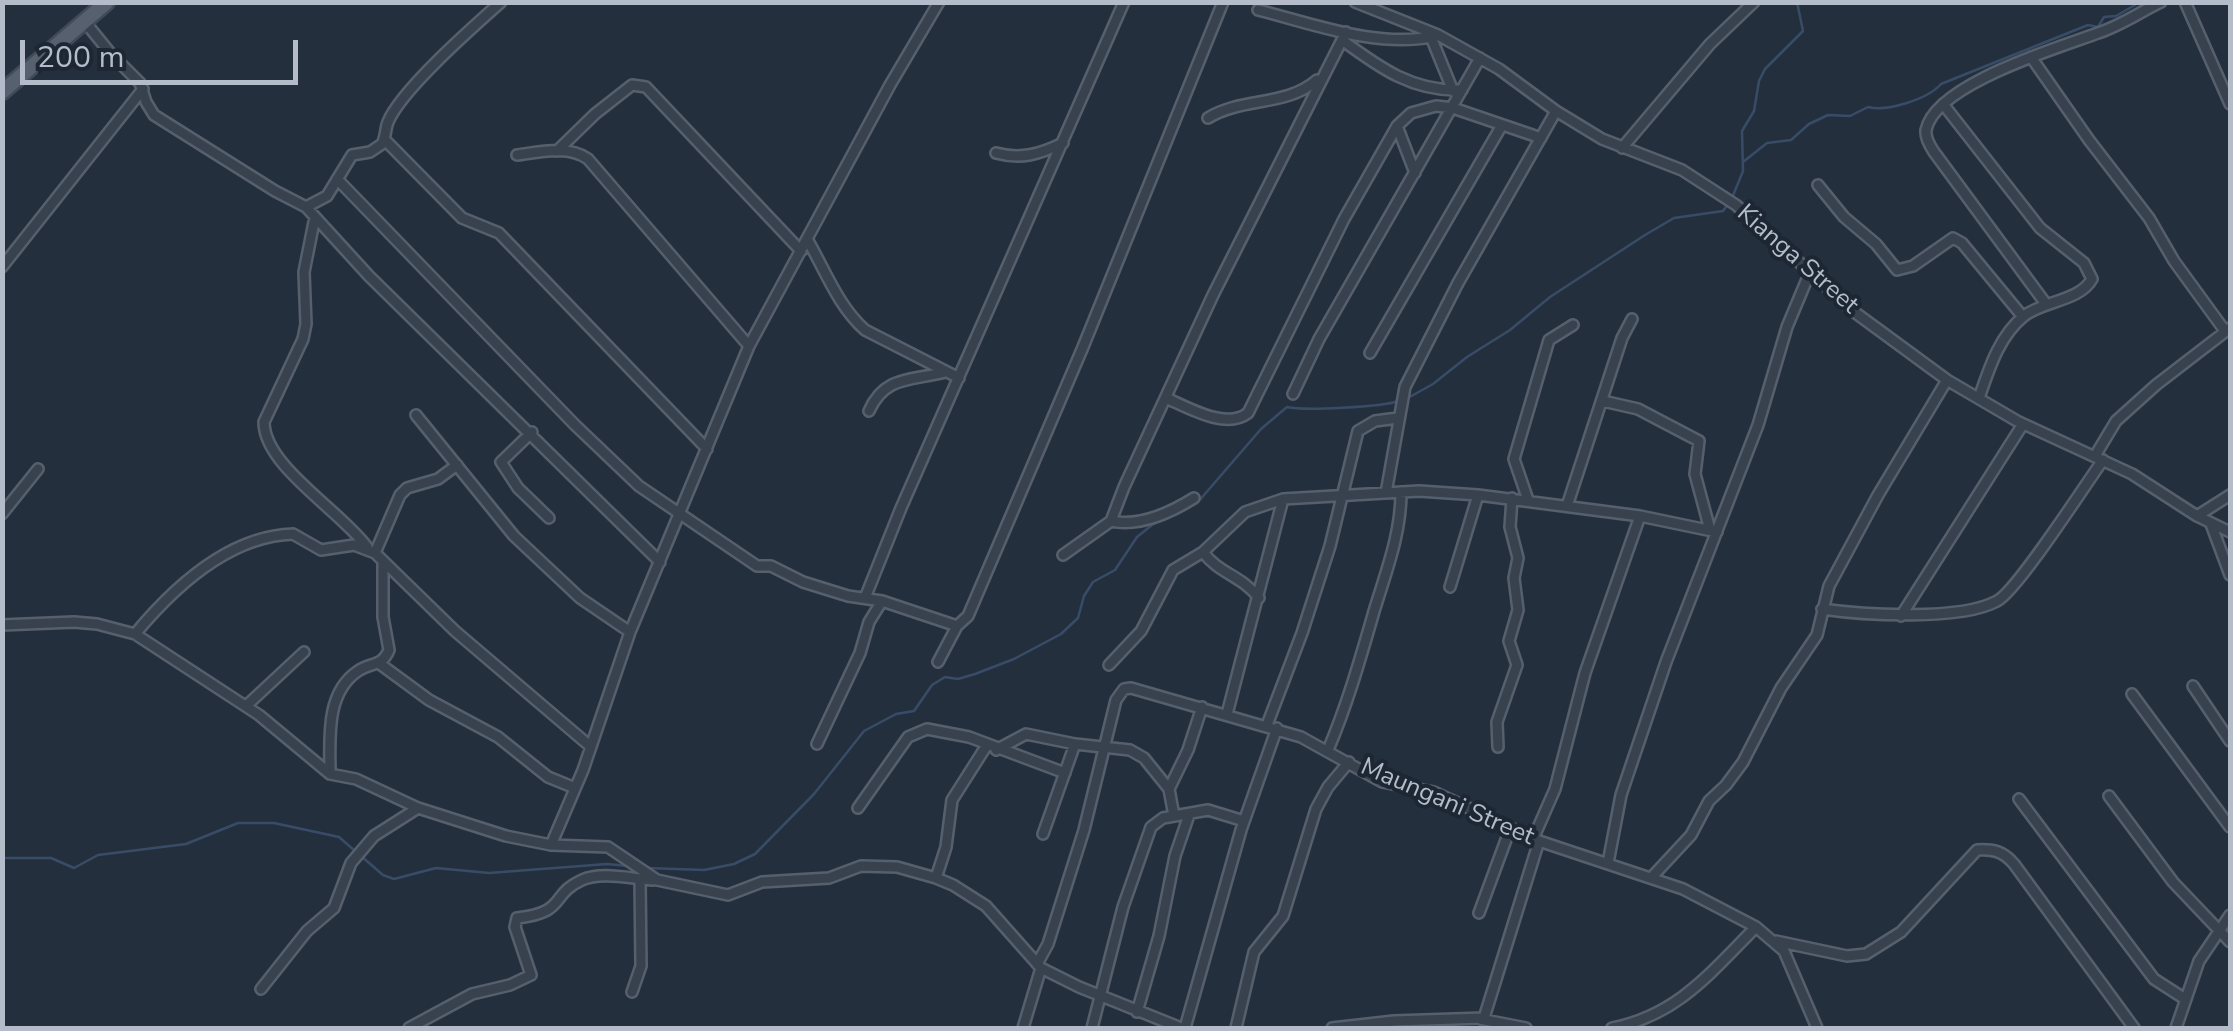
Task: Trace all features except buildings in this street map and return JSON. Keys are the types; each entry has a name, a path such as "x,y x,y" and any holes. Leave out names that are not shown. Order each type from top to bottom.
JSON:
{"main road":[{"path":"2,92 108,2"}],"street":[{"path":"306,207 327,196 352,155 370,152 385,140 388,120 407,97 456,42 500,2"},
{"path":"551,845 591,747 630,632 750,346 939,2"},
{"path":"864,598 1124,2"},
{"path":"938,662 957,626 968,616 1066,387 1222,2"},
{"name":"Kianga Street","path":"1355,2 1376,6 1480,58 1556,111 1622,148 1701,181 1736,206 1852,311 1906,353 2023,424 2132,474 2197,516 2230,532"},
{"path":"1622,148 1710,44 1754,2"},
{"path":"2046,304 1929,143 1927,128 1943,104 1981,80 2101,33 2162,2"},
{"path":"2185,2 2230,104"},
{"path":"1258,10 1344,36 1407,40 1434,36 1457,91"},
{"path":"86,22 135,76 154,115 306,207 392,298 660,562"},
{"path":"1063,554 1111,521 1245,228 1344,36"},
{"path":"1344,36 1408,84 1457,91"},
{"path":"1822,609 1901,616 1986,606 2005,596 2099,458 2116,421 2228,329 2174,261 2149,218 2032,57"},
{"path":"1293,394 1319,339 1453,108 1457,91 1480,58"},
{"path":"1208,118 1238,104 1284,98 1323,76"},
{"path":"556,151 632,86 646,86 800,251"},
{"path":"2,267 143,89"},
{"path":"1943,104 2040,228 2090,272 2090,285 2023,317 2004,338 1979,398"},
{"path":"1166,398 1226,419 1241,419 1248,413 1344,219 1397,126 1420,108 1453,108 1540,138"},
{"path":"1386,493 1404,387 1556,111"},
{"path":"1370,353 1502,125"},
{"path":"1397,126 1415,173"},
{"path":"385,140 462,218 499,233 707,450"},
{"path":"996,153 1036,155 1062,143"},
{"path":"517,154 575,152 588,158 750,346"},
{"path":"337,179 639,486 757,566 771,566 803,582 882,601 957,626"},
{"path":"1818,185 1897,270 1913,266 1953,238 1962,243 2023,317"},
{"path":"315,217 304,272 303,339 264,422 266,442 454,631 591,747"},
{"path":"808,239 854,320 865,330 959,378"},
{"path":"1608,864 1621,794 1666,662 1713,531 1764,408 1787,326 1810,272"},
{"path":"1567,506 1632,318"},
{"path":"1528,500 1514,460 1549,340 1573,326"},
{"path":"870,411 876,397 890,384 945,372"},
{"path":"1651,878 1691,835 1710,801 1744,762 1782,688 1817,635 1829,586 1947,380"},
{"path":"1603,401 1638,409 1699,441 1695,474 1713,531"},
{"path":"416,415 514,536 580,598 630,632"},
{"path":"409,1028 472,994 510,985 530,975 515,927 517,918 548,912 558,906 567,889 588,878 657,880 728,894 762,882 830,878 861,866 897,867 953,884 986,906 1039,966 1137,1012 1183,1028 1343,496 1358,431 1375,420 1398,418"},
{"path":"1901,616 2023,424"},
{"path":"532,432 501,462 518,488 549,518"},
{"path":"372,551 400,495 456,465"},
{"path":"2,514 38,470"},
{"path":"1109,666 1141,630 1173,570 1203,552 1245,512 1283,499 1401,492 1478,495 1640,516 1713,531"},
{"path":"1328,750 1361,662 1395,543 1401,519 1401,492"},
{"path":"1450,588 1478,495"},
{"path":"2197,516 2230,495"},
{"path":"1111,521 1123,524 1151,518 1194,498"},
{"path":"1498,748 1497,722 1517,665 1509,641 1518,610 1514,578 1518,558 1510,518 1512,498"},
{"path":"1227,714 1283,499"},
{"path":"1480,1020 1486,1015 1536,840 1555,789 1585,673 1640,516"},
{"path":"2211,524 2230,575"},
{"path":"135,634 186,583 236,548 293,534 322,550 354,545 372,551"},
{"path":"1203,552 1213,566 1243,579 1258,598"},
{"path":"330,774 336,698 356,672 380,664 388,650 382,617 383,563"},
{"path":"816,744 860,653 868,622 882,601"},
{"path":"2,625 74,622 135,634 246,706 330,774 356,779 418,808 482,830 551,845 608,847 657,880"},
{"path":"246,706 304,652"},
{"path":"380,664 429,700 498,738 548,777 575,788"},
{"path":"2193,686 2230,741"},
{"name":"Maungani Street","path":"1023,1028 1106,748 1116,700 1124,689 1272,727 1328,750 1382,782 1434,792 1536,840 1683,889 1756,927 1774,941 1791,961 1817,1028"},
{"path":"2132,694 2230,828"},
{"path":"1169,789 1202,708"},
{"path":"858,808 914,733 927,729 950,732 1065,772"},
{"path":"936,878 946,848 952,800 992,748 1026,734 1137,752 1169,789 1174,816"},
{"path":"1043,834 1075,744"},
{"path":"1236,1028 1254,952 1283,916 1316,809 1328,787 1350,762"},
{"path":"2109,796 2173,882 2230,942"},
{"path":"2019,799 2154,979 2185,999"},
{"path":"260,989 307,930 334,908 351,863 374,836 418,808"},
{"path":"1092,1028 1123,906 1151,828 1156,822 1174,816 1208,810 1244,821"},
{"path":"1137,1012 1159,936 1175,856 1189,815"},
{"path":"1479,913 1510,829"},
{"path":"1774,941 1847,956 1866,954 1900,932 1976,850 1992,849 2006,854 2014,864 2134,1028"},
{"path":"632,992 641,966 640,880"},
{"path":"2176,1028 2198,962 2230,915"},
{"path":"1612,1028 1638,1022 1676,1003 1702,984 1756,927"},
{"path":"1332,1028 1480,1020 1526,1028"}],"waterway":[{"path":"1732,198 1743,171 1742,131 1754,111 1759,81 1765,69 1803,31 1797,2"},
{"path":"1743,162 1767,143 1791,140 1809,124 1828,115 1850,116 1868,107 1907,103 1941,84 2088,25 2098,27 2104,17 2116,16 2140,2"},
{"path":"1406,399 1645,235 1674,218 1723,211 1728,204"},
{"path":"646,868 704,870 734,864 755,854 814,794 864,731 896,714 914,711 932,685 945,677 958,679 975,674 1061,634 1078,618 1093,582 1115,570 1137,537 1198,502 1261,429 1287,407 1343,408 1399,401"},
{"path":"2,858 51,858 74,868 98,855 186,844 238,823 274,823 339,837 355,851"},
{"path":"361,856 383,875 394,879 436,868 489,873 607,864 628,866"}]}
